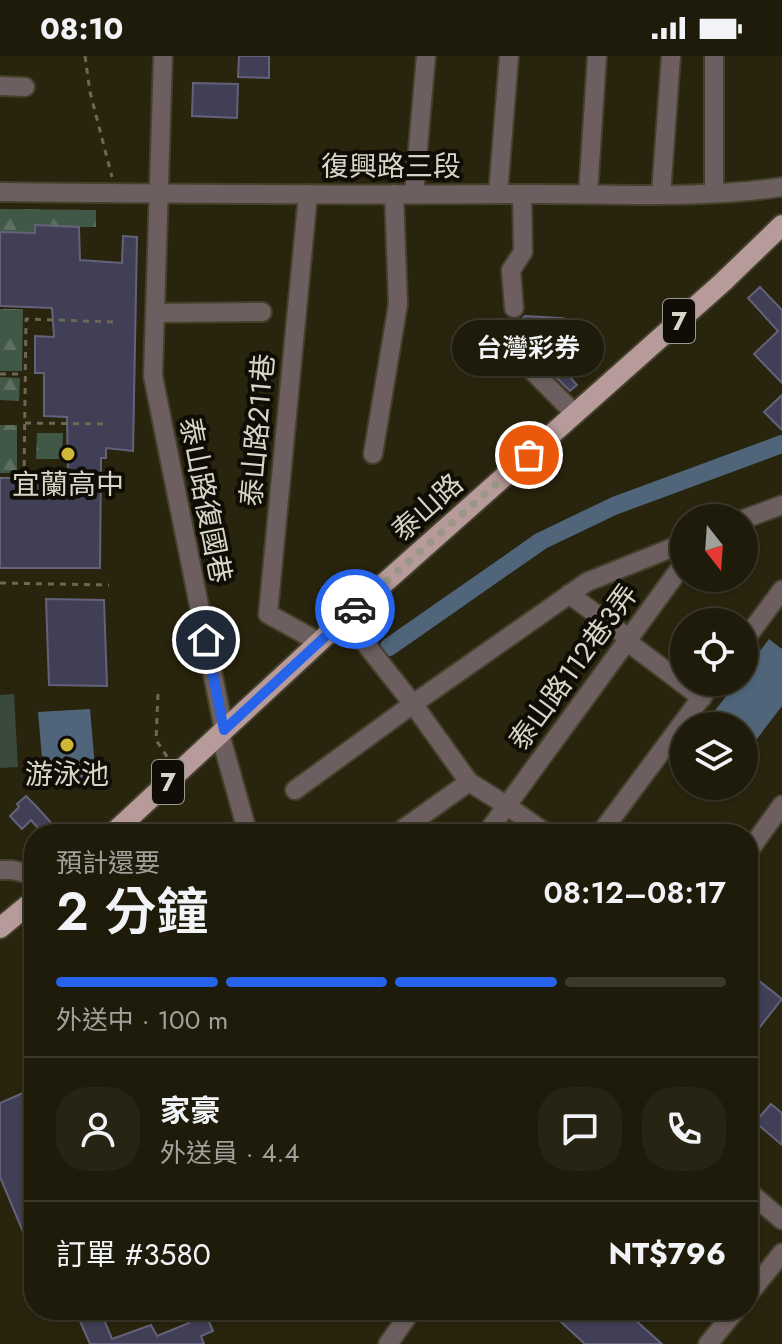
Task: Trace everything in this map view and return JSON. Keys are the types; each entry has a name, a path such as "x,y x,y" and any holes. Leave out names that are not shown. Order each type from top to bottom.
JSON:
{"main road":[{"name":"泰山路","path":"123,824 345,618 723,282 782,225"},
{"path":"0,928 24,908"}],"street":[{"name":"泰山路復國巷","path":"163,56 153,376 222,732 245,824"},
{"path":"414,194 426,56"},
{"path":"498,194 509,56"},
{"path":"588,194 597,56"},
{"path":"661,194 671,56"},
{"path":"714,56 714,193"},
{"path":"0,86 25,87"},
{"name":"復興路三段","path":"0,192 661,194 782,187"},
{"name":"泰山路211巷","path":"308,194 268,614 319,642"},
{"path":"373,454 398,304 394,194"},
{"path":"514,308 511,270 523,252 522,194"},
{"path":"157,313 262,312"},
{"path":"503,341 575,414"},
{"path":"758,514 782,505"},
{"path":"295,790 587,582 670,549"},
{"name":"泰山路112巷3弄","path":"493,824 670,582"},
{"path":"758,622 782,590"},
{"path":"569,594 702,698 608,824"},
{"path":"345,618 469,782 533,824"},
{"path":"410,824 469,782"},
{"path":"758,838 782,805"},
{"path":"0,870 24,873"},
{"path":"758,1200 782,1220"},
{"path":"758,1283 782,1253"},
{"path":"388,1344 405,1320"},
{"path":"708,1344 728,1320"}],"path":[{"path":"85,56 90,92 116,193"},
{"path":"24,478 26,319 114,322"},
{"path":"0,374 26,374"},
{"path":"25,423 109,424"},
{"path":"0,583 109,585"},
{"path":"158,694 156,740 178,773"}],"green space":[{"path":"0,209 96,210 96,227 38,227 37,232 0,232"},
{"path":"0,309 23,309 22,371 0,371"},
{"path":"0,377 20,378 19,401 0,400"},
{"path":"0,425 17,425 17,473 0,473"},
{"path":"37,433 63,433 62,459 36,459"},
{"path":"14,694 18,767 0,768 0,695"}],"water":[{"path":"769,639 782,649 782,706 758,738 758,712 714,712 726,696 758,696 758,654"},
{"name":"游泳池","path":"90,709 96,779 44,781 38,712"}],"building":[{"path":"239,56 269,56 269,78 238,77"},
{"path":"193,83 238,84 237,118 192,116"},
{"path":"35,225 79,227 80,260 122,263 123,236 137,237 133,451 106,448 106,458 101,458 100,568 0,568 0,478 68,478 67,417 44,416 44,373 35,373 35,336 54,337 52,308 0,306 0,232 35,233"},
{"path":"760,287 782,310 782,383 754,354 778,331 748,298"},
{"path":"525,316 562,318 537,340 577,385 570,391 509,331"},
{"path":"782,395 782,430 764,412"},
{"path":"46,599 104,600 107,686 49,685"},
{"path":"26,796 52,824 34,824 31,820 22,829 10,816 19,807 17,804"},
{"path":"758,980 782,999 758,1029"},
{"path":"24,1092 24,1234 0,1177 0,1103"},
{"path":"771,1104 782,1113 782,1145 758,1125 758,1119"},
{"path":"79,1320 104,1320 112,1339 151,1325 157,1336 189,1323 188,1320 208,1320 213,1331 201,1336 204,1344 90,1344"},
{"path":"635,1320 662,1344 585,1344 561,1322"}],"waterway":[{"path":"389,647 541,541 614,506 782,444"}],"way so far":[{"path":"355,609 529,455"}],"place":[{"name":"宜蘭高中","path":"68,454"},
{"name":"台灣彩券","path":"529,455"},
{"name":"游泳池","path":"67,745"}],"route":[{"path":"206,640 224,730 355,609"}]}
